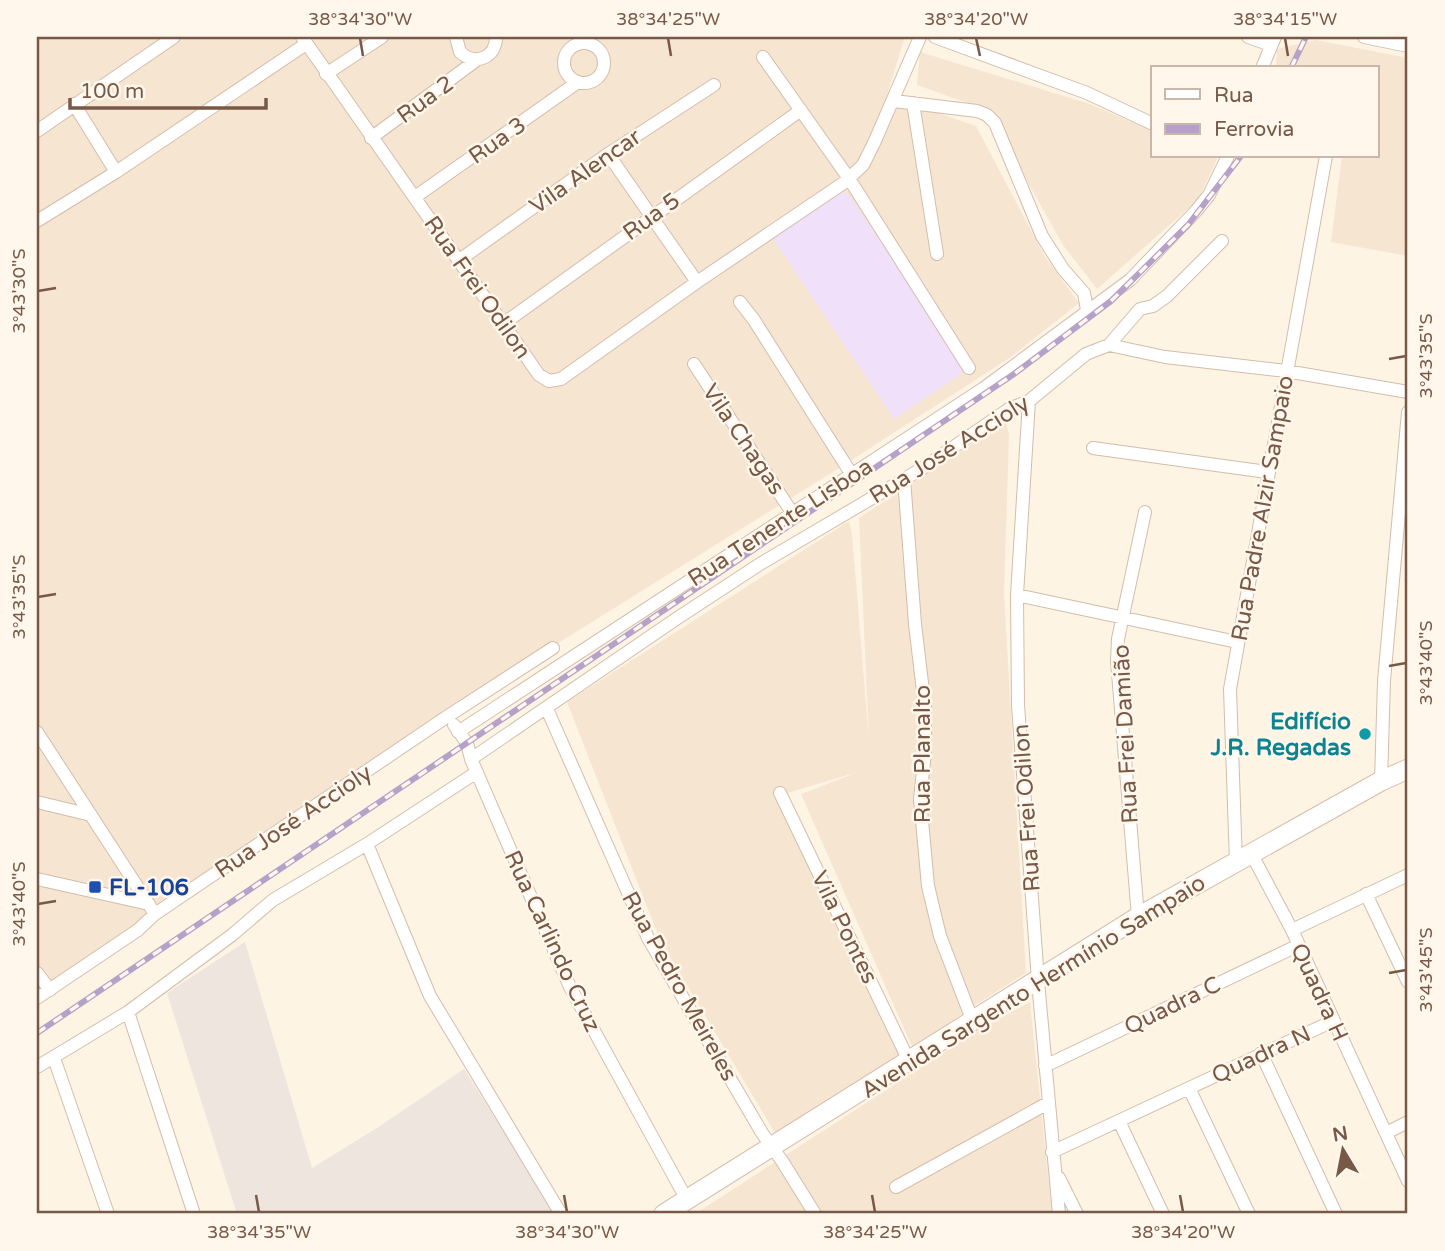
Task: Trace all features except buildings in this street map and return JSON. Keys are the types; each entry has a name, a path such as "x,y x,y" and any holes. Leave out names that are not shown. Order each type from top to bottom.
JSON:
{"main road":[{"name":"Avenida Sargento Hermínio Sampaio","path":"664,1214 1138,917 1381,781 1408,769"}],"street":[{"path":"37,131 174,37"},
{"path":"326,74 382,37"},
{"name":"Rua 2","path":"456,37 460,52 470,59 478,60"},
{"name":"Rua 2","path":"371,138 478,60 489,55 494,49 496,37"},
{"name":"Rua Frei Odilon","path":"37,221 116,172 304,40 539,375 549,381 561,379 697,282 845,182 863,165 894,101 920,37"},
{"path":"935,37 1087,93 1151,123"},
{"path":"1248,37 1273,41 1263,66"},
{"path":"1364,37 1408,46"},
{"path":"763,57 848,177 969,368"},
{"name":"Rua 3","path":"415,197 578,82"},
{"name":"Vila Alencar","path":"458,261 608,154 714,85"},
{"path":"894,101 977,111 987,115 995,123 1042,236 1063,269 1095,304"},
{"path":"913,103 937,254"},
{"path":"74,104 116,172"},
{"name":"Rua 5","path":"503,324 801,110"},
{"path":"608,154 697,282"},
{"name":"Rua Tenente Lisboa","path":"458,732 984,388 1130,280 1209,195 1226,158"},
{"name":"Rua Padre Alzir Sampaio","path":"1243,858 1230,689 1326,158"},
{"path":"1222,241 1167,296 1153,306 1140,309 1109,345 1165,357 1286,371 1408,392"},
{"path":"740,302 852,475"},
{"name":"Rua José Accioly","path":"37,1067 128,1012 232,935 274,900 368,844 547,709 676,619 760,564 904,479 1009,409 1029,401 1086,354 1109,345"},
{"name":"Vila Chagas","path":"694,363 793,514"},
{"name":"Rua Frei Odilon","path":"1029,401 1017,595 1018,705 1038,981 1059,1214"},
{"path":"1381,781 1386,655 1408,412"},
{"path":"1093,448 1268,472"},
{"name":"Rua Planalto","path":"904,479 915,624 925,708 925,752 920,799 928,886 940,936 973,1022"},
{"name":"Rua Frei Damião","path":"1138,917 1117,661 1118,639 1145,512"},
{"path":"1017,595 1237,642"},
{"name":"Rua José Accioly","path":"37,998 138,930 152,909 553,648"},
{"name":"Rua Pedro Meireles","path":"547,709 648,939 772,1148 815,1214"},
{"name":"Rua Carlindo Cruz","path":"448,716 467,743 474,765 570,987 687,1200"},
{"path":"37,732 152,909"},
{"name":"Vila Pontes","path":"780,793 909,1061"},
{"path":"37,802 91,815"},
{"path":"368,844 430,996 561,1214"},
{"name":"Quadra H","path":"1243,858 1263,872 1408,1181"},
{"path":"1292,930 1408,875"},
{"path":"37,879 152,909"},
{"path":"1366,894 1404,962 1408,982"},
{"name":"Quadra C","path":"1045,1066 1299,945"},
{"path":"37,973 50,990"},
{"path":"128,1012 194,1214"},
{"name":"Quadra N","path":"1052,1152 1333,1021"},
{"path":"1261,1054 1336,1214"},
{"path":"54,1058 108,1214"},
{"name":"Quadra N","path":"1189,1088 1248,1214"},
{"path":"896,1187 1048,1103"},
{"path":"1119,1121 1163,1214"},
{"path":"1386,1133 1408,1122"},
{"path":"1055,1171 1077,1214"}],"shaded area":[{"path":"37,37 905,37 887,95 976,126 1044,255 1079,303 1011,357 844,465 515,670 37,991"},
{"path":"1316,40 1408,58 1408,256 1331,242 1342,158 1378,158 1378,66 1276,66 1277,49"},
{"path":"920,52 1087,103 1151,130 1151,158 1217,159 1198,200 1097,289 1063,245 987,110 917,85"},
{"path":"841,192 849,195 967,370 894,419 772,237"},
{"path":"1006,422 1009,435 1004,593 1026,973 913,1049 801,794 858,772 777,796 902,1056 775,1133 660,940 567,702 849,521 869,741 859,518"},
{"path":"245,942 312,1168 464,1069 555,1214 237,1214 167,993"},
{"path":"1030,1002 1052,1214 695,1214 977,1031"}],"railway":[{"path":"1292,66 1306,37"},
{"path":"37,1033 1014,374 1111,301 1188,225 1239,158"}],"place":[{"name":"Edifício J.R. Regadas","path":"1365,734"},
{"name":"FL-106","path":"95,887"}]}
